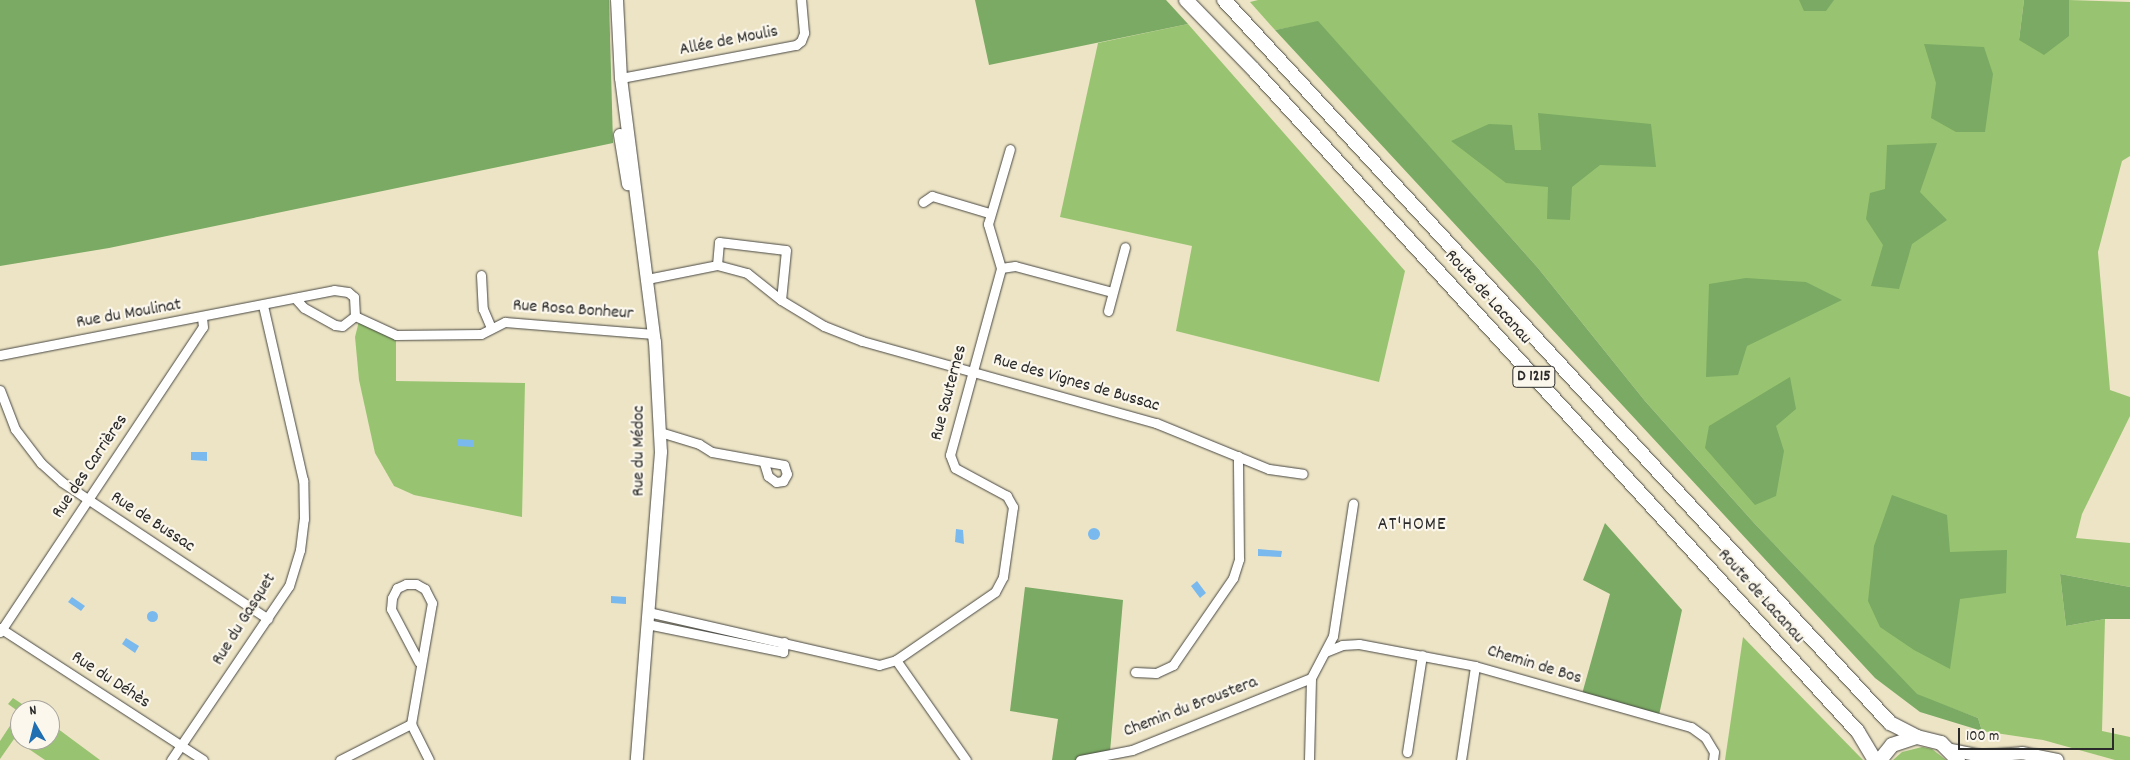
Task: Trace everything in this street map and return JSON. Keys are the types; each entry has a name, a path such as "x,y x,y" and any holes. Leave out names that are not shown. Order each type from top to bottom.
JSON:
{"main road":[{"name":"Route de Lacanau","path":"1186,0 1254,70 1858,732 1875,760"},
{"name":"Route de Lacanau","path":"1224,0 1890,723 1917,737 1929,738 1954,755"},
{"path":"1880,760 1892,746 1917,737"}],"street":[{"name":"Rue du Médoc","path":"617,0 621,78 654,334 660,432 657,525 647,618 637,760"},
{"name":"Allée de Moulis","path":"621,78 796,45 801,42 804,33 801,0"},
{"path":"1010,149 990,212 990,238 1001,268 1015,266 1112,292"},
{"path":"923,202 932,196 990,212"},
{"path":"717,265 719,242 786,250 781,300"},
{"path":"1108,311 1125,247"},
{"name":"Rue des Vignes de Bussac","path":"647,279 717,265 747,273 781,300 824,326 862,341 1156,423 1269,469 1303,474"},
{"name":"Rue Sauternes","path":"647,618 782,652 784,642 837,658 879,665 896,660 995,592 1004,577 1012,507 1007,496 955,468 950,455 1001,268"},
{"name":"Rue Rosa Bonheur","path":"482,275 483,310 491,328"},
{"name":"Rue du Moulinat","path":"0,355 342,290 354,297 355,316"},
{"path":"295,298 304,308 335,325 342,326 355,316"},
{"name":"Rue du Gasquet","path":"171,760 289,586 300,550 304,519 303,480 263,305"},
{"name":"Rue Rosa Bonheur","path":"355,316 396,335 482,334 505,322 654,334"},
{"name":"Rue des Carrières","path":"1,630 203,327 202,318"},
{"name":"Rue de Bussac","path":"0,390 15,429 29,449 62,482 268,619"},
{"path":"660,432 699,444 712,452 764,463"},
{"path":"1135,672 1156,673 1173,665 1234,578 1239,559 1238,456"},
{"path":"1309,760 1311,678 1313,669 1326,652 1332,636 1342,584 1353,503"},
{"path":"420,662 391,609 394,593 406,584 416,584 425,589 432,603 430,626 420,662 416,708 411,724 429,760"},
{"name":"Rue du Déhès","path":"1,630 180,747 203,760"},
{"name":"Chemin de Bos","path":"1326,652 1342,645 1359,644 1476,666 1691,727 1705,737 1714,752 1713,760"},
{"path":"1407,752 1422,655"},
{"path":"896,660 966,760"},
{"path":"1461,760 1476,666"},
{"name":"Chemin du Broustera","path":"1080,760 1132,750 1311,678"},
{"name":"Rue du Médoc","path":"641,692 645,760"},
{"path":"340,760 411,724"},
{"path":"1954,755 1981,758 2022,753 2057,760"}],"green space":[{"path":"0,0 609,0 613,143 109,248 0,266"},
{"path":"975,0 1166,0 1188,24 989,65"},
{"path":"1258,0 2024,0 2019,40 2068,36 2069,0 2130,2 2130,156 2122,161 2098,252 2110,390 2130,397 2130,416 2082,514 2076,538 2130,543 2130,587 2060,574 2066,626 2105,619 2102,731 2130,737 2130,760 2115,760 2043,740 1982,731 1978,718 1917,695 1755,524 1645,401 1538,268 1318,22 1275,30 1250,2"},
{"path":"1799,0 1834,0 1826,11 1804,11"},
{"path":"2024,0 2069,0 2069,36 2044,55 2019,40"},
{"path":"1318,21 1538,268 1645,401 1755,524 1917,694 1978,718 1982,731 1920,712 1875,678 1275,30"},
{"path":"1188,24 1405,271 1379,382 1176,331 1192,246 1060,217 1098,43"},
{"path":"1924,44 1984,47 1993,74 1985,132 1956,132 1931,118 1936,83"},
{"path":"1538,113 1651,124 1656,167 1600,165 1572,187 1570,220 1547,219 1548,187 1506,183 1451,141 1489,124 1512,125 1515,150 1541,150"},
{"path":"1937,143 1920,192 1947,220 1912,244 1899,289 1871,286 1883,245 1866,219 1870,193 1885,189 1887,145"},
{"path":"1746,278 1806,282 1842,300 1747,346 1738,375 1706,377 1709,284"},
{"path":"359,321 396,339 396,381 525,383 522,517 414,495 394,486 375,453 359,380 355,337"},
{"path":"1790,377 1796,409 1776,426 1784,451 1776,496 1755,505 1705,448 1709,426"},
{"path":"1892,495 1947,515 1950,552 2007,550 2006,593 1960,599 1950,669 1914,650 1880,627 1868,601 1874,546"},
{"path":"1605,523 1682,610 1659,715 1582,694 1610,594 1583,580"},
{"path":"2060,574 2130,587 2130,619 2105,619 2066,626"},
{"path":"1025,587 1123,600 1110,752 1078,760 1052,760 1058,719 1010,711"},
{"path":"1743,637 1863,760 1725,760"},
{"path":"10,726 10,745 0,759 0,741"},
{"path":"60,730 100,760 45,760 30,750 60,750"},
{"path":"1922,747 1932,749 1946,760 1893,760 1902,752"}],"water":[{"path":"457,439 473,440 473,447 457,446"},
{"path":"191,452 207,452 207,461 191,460"},
{"path":"1092,528 1096,528 1100,534 1096,540 1092,540 1088,536 1088,532"},
{"path":"956,529 963,530 964,544 955,542"},
{"path":"1258,549 1282,551 1281,557 1258,556"},
{"path":"1197,581 1206,593 1200,598 1191,586"},
{"path":"611,596 626,597 626,604 611,603"},
{"path":"72,597 85,606 81,611 68,602"},
{"path":"150,611 154,611 157,616 156,620 150,621 147,618 147,614"},
{"path":"126,638 139,646 135,653 122,644"}],"district":[{"name":"AT'HOME","path":"1412,526"}]}
